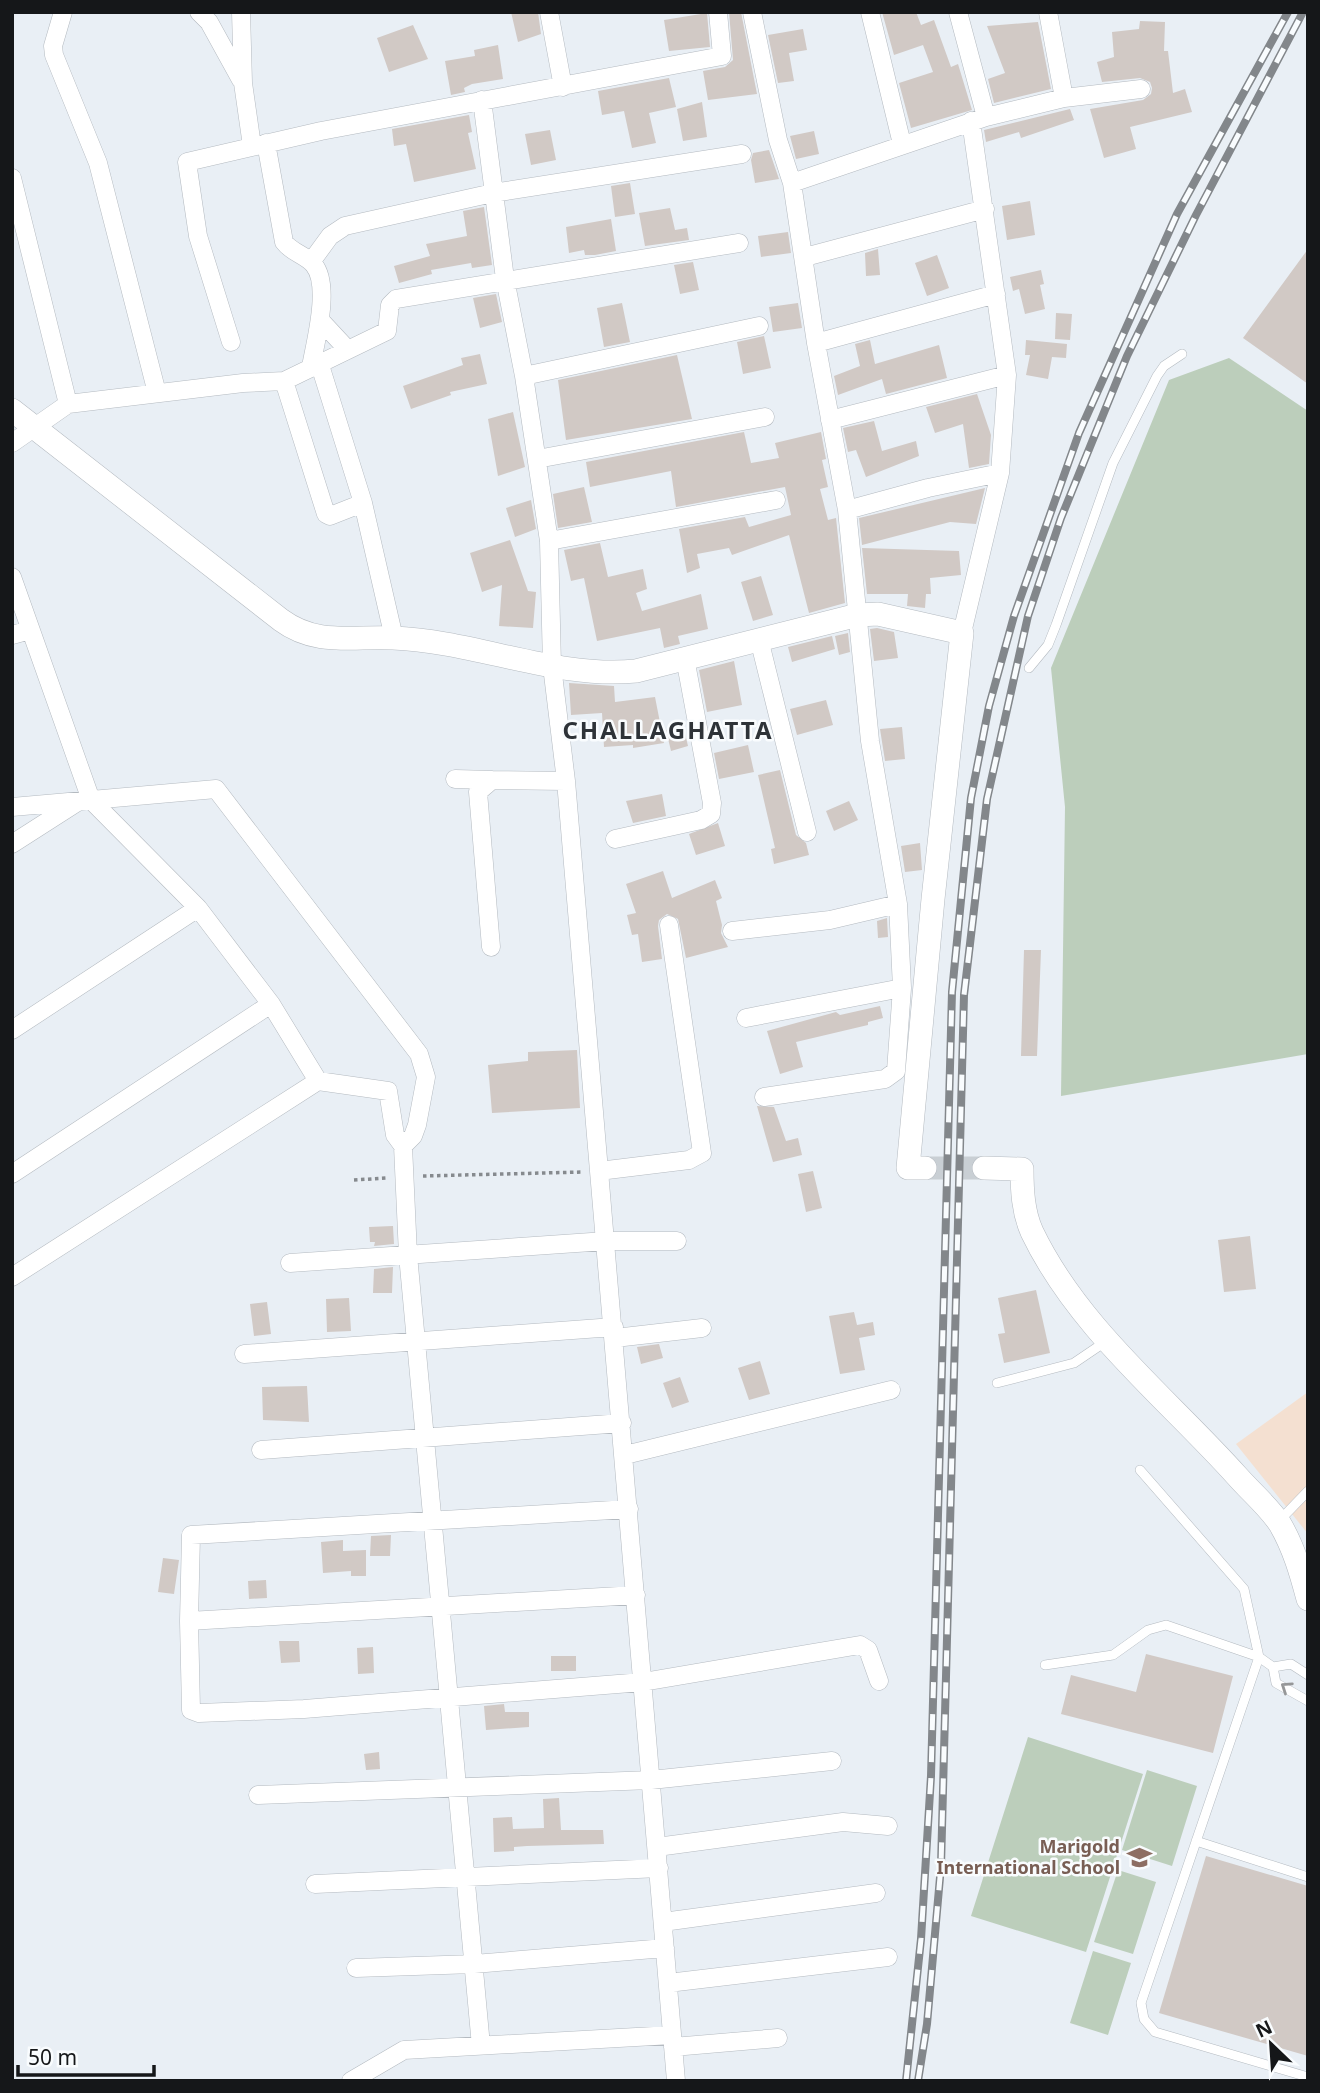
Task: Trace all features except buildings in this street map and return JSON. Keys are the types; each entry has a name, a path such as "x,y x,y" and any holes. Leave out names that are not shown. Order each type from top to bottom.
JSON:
{"street":[{"path":"63,12 53,46 54,55 97,163 157,393"},
{"path":"199,12 209,22 243,83"},
{"path":"242,12 243,83 284,242 290,250 311,262 319,274 321,321 315,364 363,503 394,638"},
{"path":"549,12 563,87"},
{"path":"231,342 198,236 187,162 259,144 722,56 718,12"},
{"path":"752,12 778,140 792,183 816,343 847,510 870,741 898,904 902,988 896,1071 885,1079 764,1097"},
{"path":"870,12 902,144"},
{"path":"925,1168 908,1168 933,899 962,633 1000,473 1007,375 985,208 978,119 958,12"},
{"path":"1054,13 1064,98"},
{"path":"792,183 978,119 1064,98 1141,89"},
{"path":"482,100 505,279 524,376 549,541 552,666 566,781 676,2081"},
{"path":"311,262 330,236 345,226 493,193 742,154"},
{"path":"12,178 68,404"},
{"path":"805,257 985,208"},
{"path":"12,443 68,404 284,381 387,331 390,305 396,299 505,279 738,243"},
{"path":"816,343 996,294"},
{"path":"321,321 347,349"},
{"path":"524,376 759,326"},
{"path":"830,420 1007,375"},
{"path":"284,381 326,514 330,516 363,503"},
{"path":"12,410 295,630 329,639 394,638 471,647 552,666 621,672 858,615 878,614 962,633"},
{"path":"537,459 765,417"},
{"path":"847,510 928,488 1000,473"},
{"path":"549,541 776,500"},
{"path":"12,577 85,801 198,908 271,1004 318,1081"},
{"path":"12,635 30,630"},
{"path":"759,639 807,832"},
{"path":"615,839 701,820 711,814 712,803 685,658"},
{"path":"455,779 566,781"},
{"path":"491,947 476,798 478,792 492,780"},
{"path":"12,807 216,789 419,1054 426,1077 421,1091 417,1125 413,1136 403,1146"},
{"path":"12,844 85,801"},
{"path":"732,931 830,920 898,904"},
{"path":"12,1030 198,908"},
{"path":"598,1171 689,1160 702,1153 670,925"},
{"path":"746,1018 902,988"},
{"path":"12,1174 271,1004"},
{"path":"12,1278 318,1081 388,1091 421,1091"},
{"path":"388,1091 395,1135 403,1146 408,1255 481,2046"},
{"path":"984,1168 1022,1169 1022,1194 1031,1230 1063,1287 1107,1340 1194,1429 1279,1522 1295,1554 1308,1599"},
{"path":"290,1263 606,1241 677,1241"},
{"path":"244,1354 416,1341 702,1328"},
{"path":"625,1455 891,1390"},
{"path":"261,1450 622,1423"},
{"path":"629,1509 433,1518 191,1535 190,1706 199,1713 304,1709 643,1682 860,1646 868,1650 879,1681"},
{"path":"189,1621 636,1595"},
{"path":"258,1795 651,1780 832,1761"},
{"path":"657,1847 843,1822 888,1826"},
{"path":"315,1884 659,1868"},
{"path":"663,1922 876,1893"},
{"path":"356,1968 474,1964 665,1948"},
{"path":"668,1983 888,1957"},
{"path":"351,2081 370,2075 404,2050 778,2038"}],"lane":[{"path":"1029,668 1048,645 1113,463 1157,376 1164,366 1182,354"},
{"path":"997,1383 1074,1363 1107,1340"},
{"path":"1140,1470 1244,1589 1259,1657 1141,2003 1144,2018 1155,2032 1308,2077"},
{"path":"1279,1522 1308,1491"},
{"path":"1045,1665 1113,1655 1148,1630 1166,1625 1259,1657 1273,1667 1276,1683 1308,1701"},
{"path":"1273,1667 1291,1664 1308,1675"},
{"path":"1196,1841 1308,1877"}],"path":[{"path":"354,1180 598,1171"}],"shaded area":[{"path":"1308,1392 1308,1534 1236,1444"}],"green space":[{"path":"1229,358 1308,411 1308,1054 1061,1096 1065,807 1051,668 1169,380"},
{"path":"1028,1737 1143,1774 1086,1952 971,1916"},
{"path":"1147,1770 1197,1786 1172,1866 1122,1850"},
{"path":"1118,1870 1156,1882 1133,1954 1094,1942"},
{"path":"1093,1951 1131,1963 1108,2035 1070,2023"}],"tunnel":[{"path":"925,1168 984,1168"}],"railway":[{"path":"906,2081 921,1939 931,1776 952,992 971,798 989,706 1014,616 1079,433 1177,214 1288,12"},
{"path":"918,2081 927,2024 941,1866 964,995 987,799 1028,616 1061,518 1127,356 1196,215 1303,12"}],"place":[{"name":"Marigold International School","path":"1140,1857"}],"district":[{"name":"CHALLAGHATTA","path":"668,731"}]}
